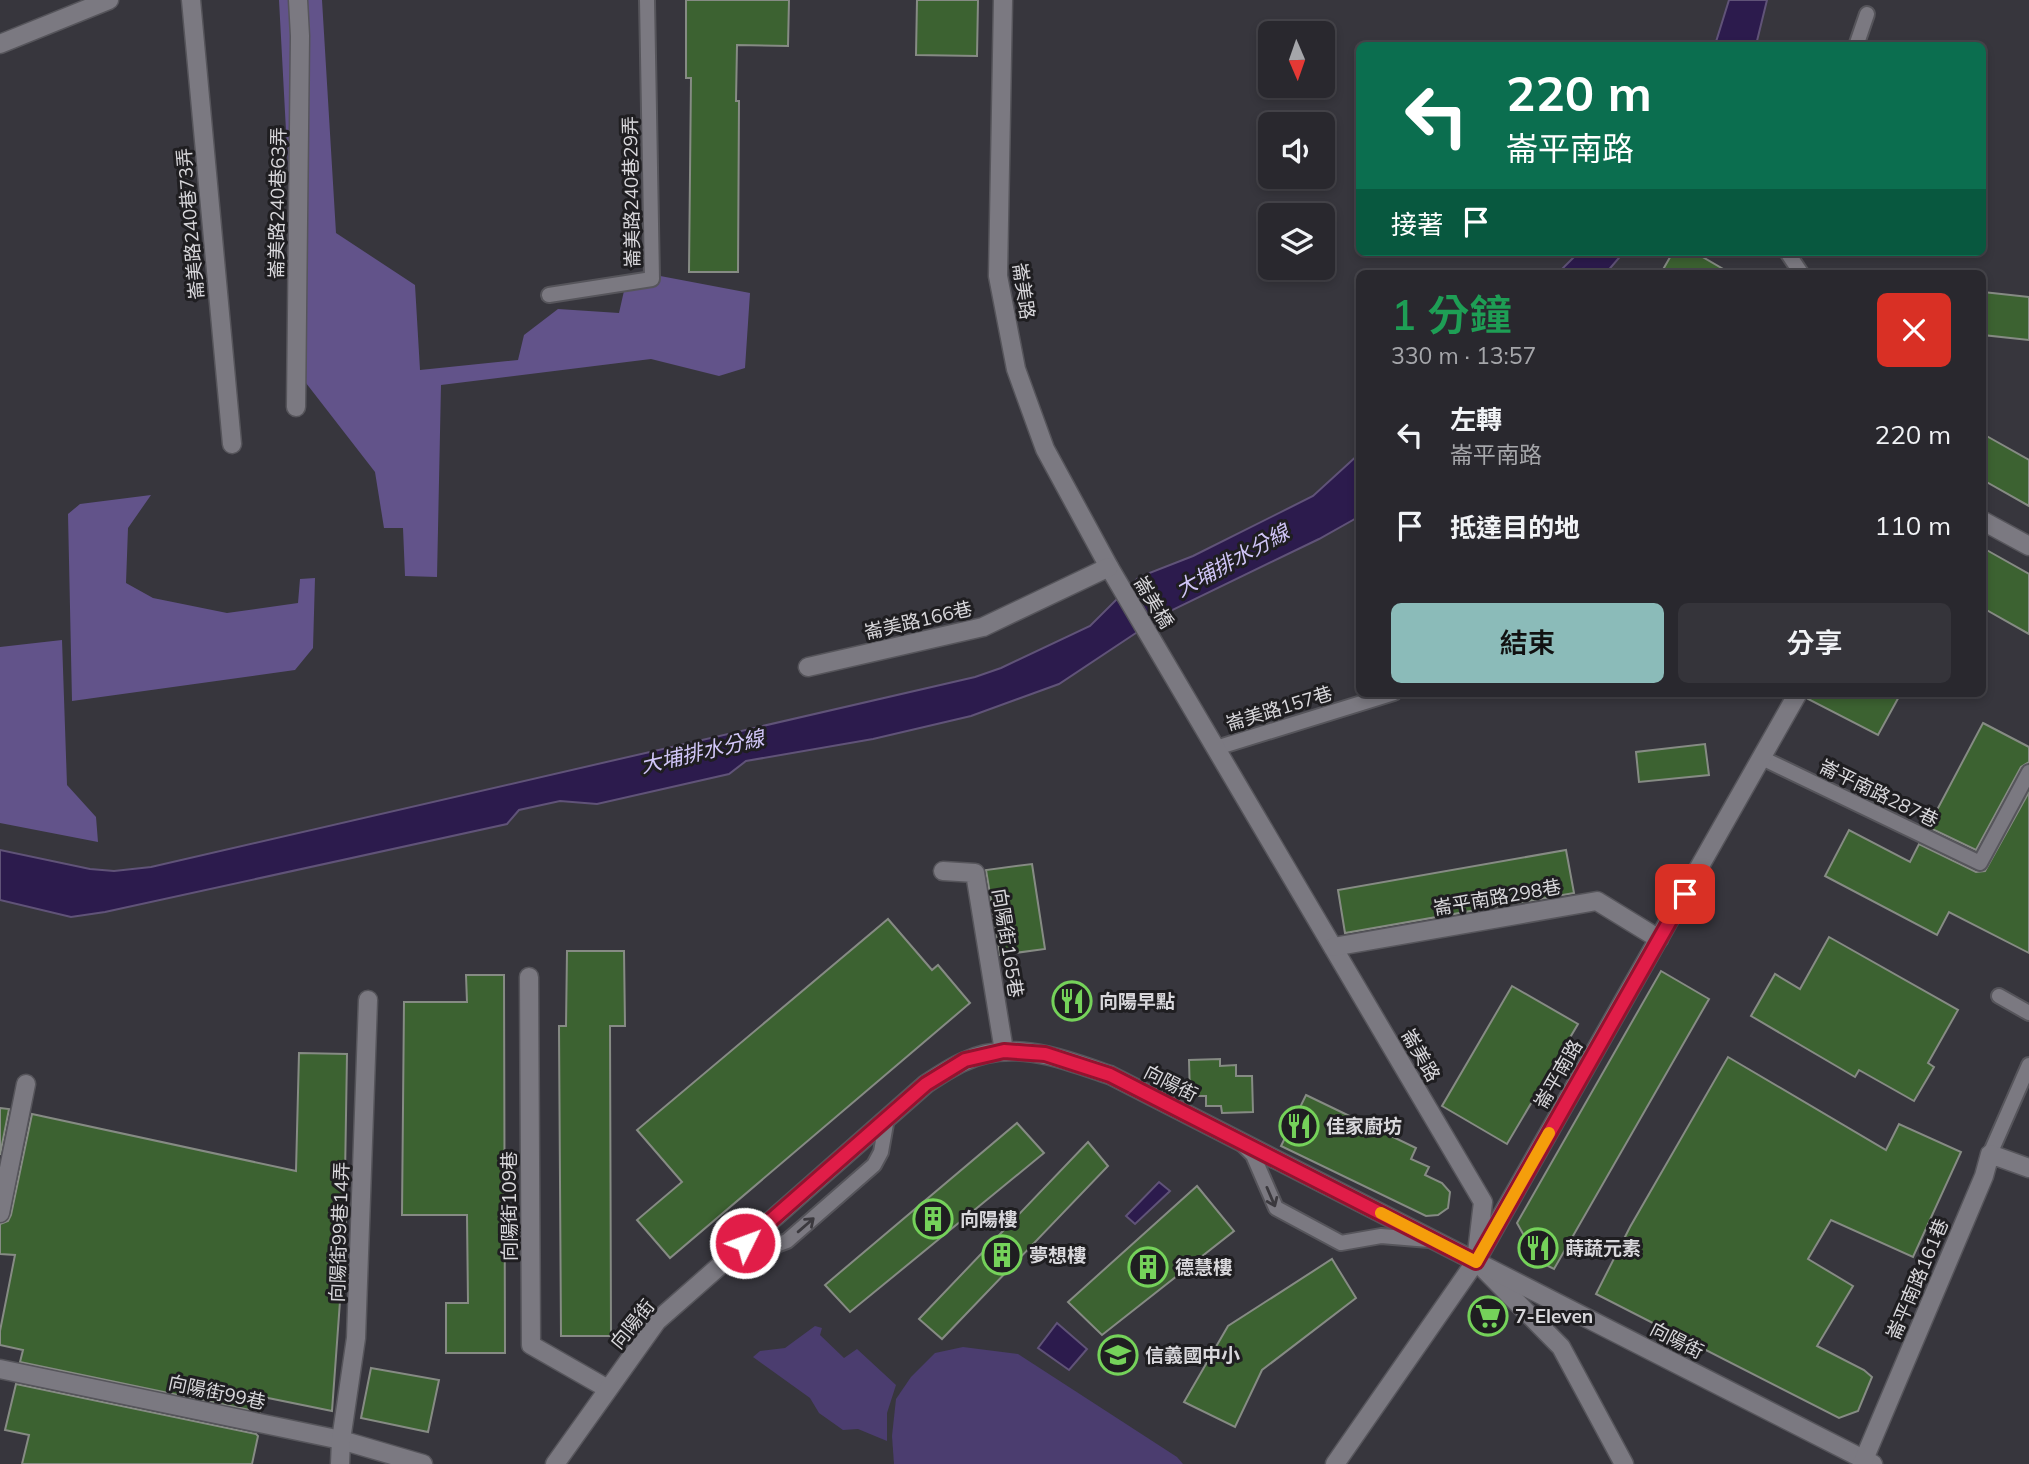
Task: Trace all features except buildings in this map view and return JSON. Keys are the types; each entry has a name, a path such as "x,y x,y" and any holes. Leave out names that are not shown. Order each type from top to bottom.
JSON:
{"street":[{"path":"0,44 109,0"},
{"name":"崙美路240巷73弄","path":"191,0 232,444"},
{"name":"崙美路240巷63弄","path":"296,407 300,36 298,0"},
{"name":"崙美路","path":"1003,0 998,276 1016,369 1045,450 1109,567"},
{"path":"1986,524 2029,546"},
{"name":"崙美橋","path":"1109,567 1163,659"},
{"name":"崙美路166巷","path":"808,667 983,627 1109,567"},
{"name":"崙美路","path":"1163,659 1483,1202 1476,1262"},
{"name":"崙平南路","path":"1335,1464 1476,1262 1796,697"},
{"name":"向陽街165巷","path":"943,871 975,873 1004,1051"},
{"name":"崙平南路298巷","path":"1333,947 1597,901 1659,939"},
{"name":"向陽街109巷","path":"528,977 531,1345 608,1389"},
{"name":"向陽街99巷14弄","path":"340,1464 356,1338 369,1000"},
{"name":"向陽街","path":"555,1464 657,1321 926,1084 965,1060 1004,1051 1045,1054 1110,1075 1866,1462"},
{"path":"0,1213 26,1084"},
{"path":"1990,1154 2029,1168"},
{"name":"崙平南路161巷","path":"1866,1462 1984,1176 1990,1154"},
{"path":"1476,1262 1561,1347 1624,1464"},
{"name":"向陽街99巷","path":"0,1368 341,1440 423,1464"}],"lane":[{"name":"崙美路240巷29弄","path":"549,295 652,279 647,0"},
{"path":"1857,42 1867,14"},
{"name":"崙美路157巷","path":"1216,748 1381,697"},
{"name":"崙平南路287巷","path":"1762,758 1980,863 2029,772"},
{"path":"1999,996 2029,1013"},
{"path":"1990,1154 2029,1065"},
{"path":"745,1243 771,1247 787,1241 874,1165 881,1152 887,1118"},
{"path":"1237,1139 1253,1155 1276,1208 1341,1243 1381,1236 1435,1241"}],"shaded area":[{"path":"279,0 322,0 336,233 415,285 420,370 518,360 524,335 558,309 619,313 626,282 655,275 750,293 745,368 719,376 651,359 441,385 437,577 405,576 403,528 384,528 375,472 299,374"},
{"path":"151,495 128,528 126,583 153,598 227,613 298,603 300,579 315,578 313,648 295,670 72,701 68,514 80,504"},
{"path":"62,640 67,785 96,817 98,842 0,823 0,647"},
{"path":"815,1326 822,1328 820,1335 844,1358 857,1349 896,1385 887,1413 887,1441 858,1429 843,1430 819,1413 810,1398 753,1357 760,1351 785,1348"},
{"path":"963,1347 1018,1354 1177,1457 1183,1464 894,1464 892,1436 896,1399 911,1377 935,1353"}],"water":[{"path":"1729,0 1767,0 1757,42 1716,42"},
{"path":"1575,256 1621,256 1609,270 1561,270"},
{"name":"大埔排水分線","path":"1356,457 1356,518 1166,613 1059,684 971,716 873,739 746,761 729,774 597,804 560,801 519,810 507,824 105,912 71,917 0,900 0,850 90,869 114,871 151,867 975,677 1001,668 1090,626 1139,577 1193,556 1313,496"},
{"path":"1159,1182 1170,1191 1135,1224 1126,1216"},
{"path":"1057,1323 1087,1349 1069,1370 1038,1348"}],"slow traffic":[{"path":"1381,1213 1476,1262 1549,1133"}],"place":[{"name":"向陽早點","path":"1072,1001"},
{"name":"佳家廚坊","path":"1299,1126"},
{"name":"向陽樓","path":"933,1219"},
{"name":"蒔蔬元素","path":"1538,1248"},
{"name":"夢想樓","path":"1002,1255"},
{"name":"德慧樓","path":"1148,1267"},
{"name":"7-Eleven","path":"1488,1316"},
{"name":"信義國中小","path":"1118,1355"}],"route":[{"path":"745,1243 926,1084 965,1060 1004,1051 1045,1054 1110,1075 1476,1262 1685,894"}]}
